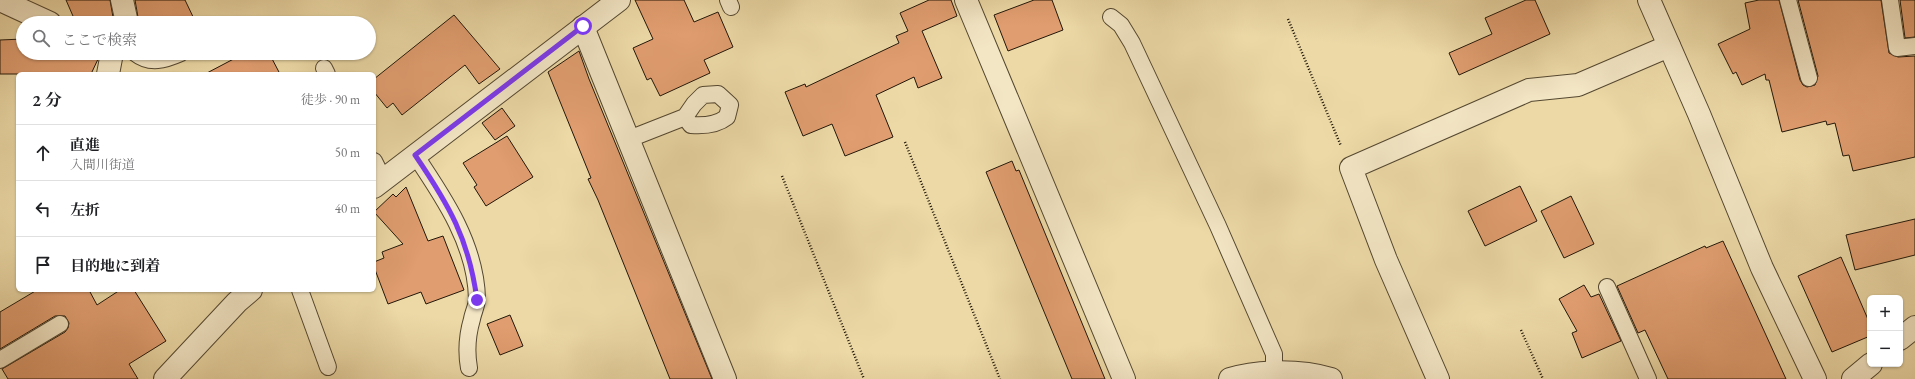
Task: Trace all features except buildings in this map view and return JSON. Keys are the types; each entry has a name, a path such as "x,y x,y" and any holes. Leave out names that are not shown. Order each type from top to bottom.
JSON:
{"street":[{"path":"0,0 35,16"},
{"path":"122,0 125,16"},
{"path":"377,176 415,155 619,0"},
{"path":"966,0 1124,379"},
{"path":"1649,0 1700,114 1762,268 1815,379"},
{"path":"583,26 725,379"},
{"path":"1438,379 1386,260 1350,168 1529,90 1578,86 1669,46"},
{"path":"108,72 111,60"},
{"path":"165,379 239,294"},
{"path":"1903,337 1915,327"},
{"path":"1853,379 1867,367"},
{"path":"1230,379 1274,373 1293,373 1331,379"}],"lane":[{"path":"1788,0 1809,78"},
{"path":"1890,0 1897,48 1915,46"},
{"path":"1111,17 1121,25 1132,42 1218,226 1274,354 1274,373"},
{"path":"629,139 685,118"},
{"path":"415,155 440,192 453,215 474,272 477,300 466,355 469,368"},
{"path":"1607,287 1648,379"},
{"path":"301,292 328,367"},
{"path":"0,360 60,324"}],"path":[{"path":"1288,19 1350,168"},
{"path":"905,142 1000,379"},
{"path":"782,176 864,379"},
{"path":"1521,330 1544,379"}],"route":[{"path":"477,300 474,272 453,215 440,192 415,155 583,26"}]}
